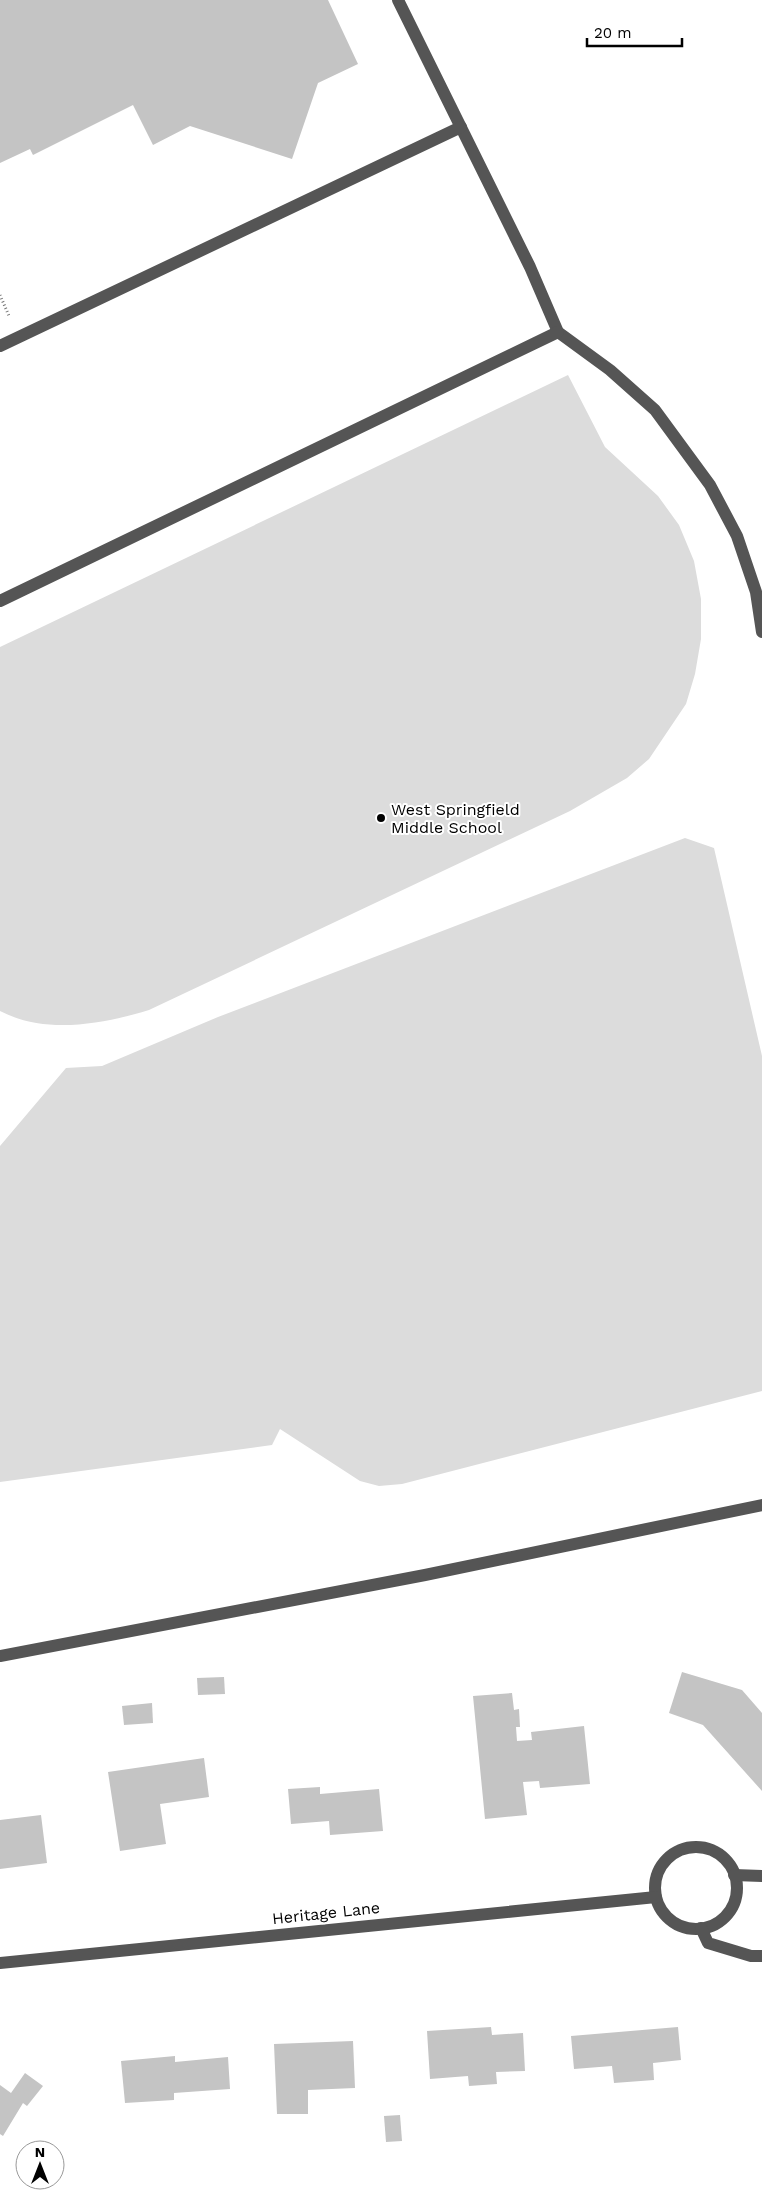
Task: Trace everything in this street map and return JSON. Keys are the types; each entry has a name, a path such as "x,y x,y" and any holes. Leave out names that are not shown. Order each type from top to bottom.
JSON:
{"street":[{"path":"398,0 530,267 558,332 610,370 655,410 710,485 737,536 756,592 762,632"},
{"path":"0,346 461,127"},
{"path":"0,601 558,332"},
{"path":"0,1656 425,1575 762,1505"},
{"path":"700,1848 713,1851 728,1863 734,1875 736,1895 729,1912 720,1922 701,1928 682,1927 670,1920 661,1909 656,1897 657,1876 663,1863 674,1854 686,1849 700,1848"},
{"path":"734,1875 762,1876"},
{"name":"Heritage Lane","path":"0,1963 656,1897"},
{"path":"701,1928 708,1943 751,1956 762,1956"}],"path":[{"path":"0,295 10,316"}],"shaded area":[{"path":"568,375 605,447 658,496 679,525 694,561 701,599 701,639 695,674 686,704 649,759 627,778 570,811 149,1010 93,1023 74,1025 36,1023 0,1011 0,647"},
{"path":"685,838 714,848 762,1056 762,1391 402,1484 379,1486 360,1481 280,1429 272,1445 0,1482 0,1146 66,1068 102,1066 218,1017"}],"building":[{"path":"0,0 328,0 358,64 318,83 292,159 190,126 153,145 133,105 33,155 30,149 0,163"},
{"path":"682,1672 742,1690 762,1713 762,1791 703,1725 669,1713"},
{"path":"224,1677 225,1694 198,1695 197,1678"},
{"path":"512,1693 514,1710 519,1709 520,1727 516,1727 517,1741 532,1740 531,1732 584,1726 590,1784 540,1788 539,1781 523,1782 527,1815 485,1819 473,1696"},
{"path":"152,1703 153,1723 124,1725 122,1706"},
{"path":"204,1758 209,1797 160,1804 166,1844 120,1851 108,1772"},
{"path":"320,1787 320,1794 379,1789 383,1831 330,1835 329,1821 291,1824 288,1789"},
{"path":"41,1815 47,1863 0,1869 0,1820"},
{"path":"491,2027 492,2035 523,2033 525,2071 496,2072 497,2084 469,2086 468,2076 430,2079 427,2031"},
{"path":"678,2027 681,2060 653,2063 654,2080 614,2083 612,2066 574,2069 571,2036"},
{"path":"353,2041 355,2088 308,2090 308,2114 277,2114 274,2044"},
{"path":"175,2056 175,2062 228,2057 230,2089 174,2093 174,2100 125,2103 121,2061"},
{"path":"25,2073 43,2086 27,2106 23,2103 3,2136 0,2134 0,2085 11,2093"},
{"path":"400,2115 402,2141 386,2142 384,2116"}],"place":[{"name":"West Springfield Middle School","path":"381,818"}]}
